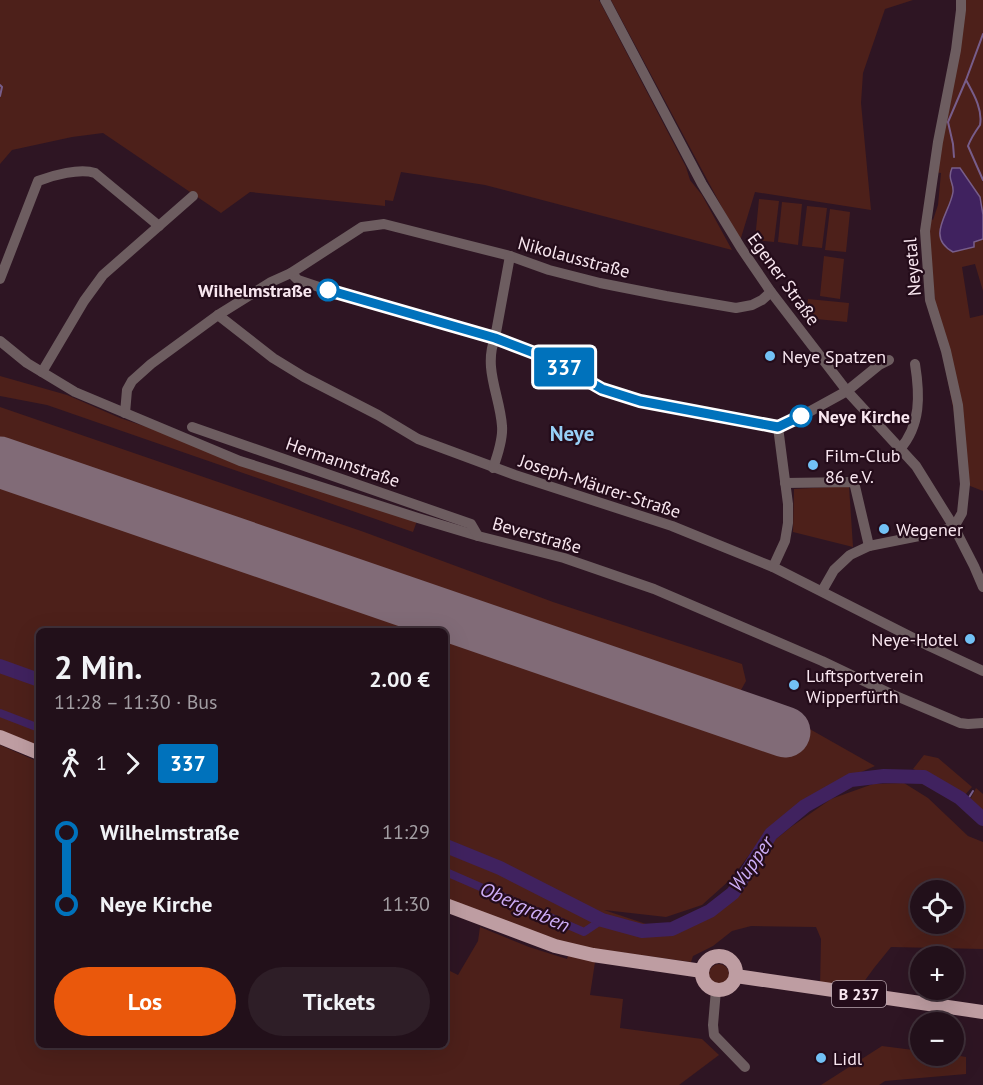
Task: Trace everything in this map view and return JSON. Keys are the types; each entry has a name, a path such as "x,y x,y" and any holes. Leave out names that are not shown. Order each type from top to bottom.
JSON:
{"main road":[{"path":"0,737 36,752"},
{"path":"448,906 555,946 593,955 702,971"},
{"path":"721,956 734,965 735,976 734,981 726,988 716,990 704,981 702,971 708,960 721,956"},
{"name":"B 237","path":"735,976 983,1012"}],"street":[{"name":"Egener Straße","path":"605,0 728,229 771,292 847,391 916,466 954,527 983,587"},
{"name":"Neyetal","path":"954,527 962,513 965,484 958,405 946,351 930,300 925,231 938,142 956,50 961,0"},
{"path":"0,279 38,181 49,176 88,171 96,173 159,226"},
{"path":"42,372 103,275 194,196"},
{"name":"Nikolausstraße","path":"291,273 366,226 384,224 510,256 549,270 603,284 666,297 736,308 752,305 771,292"},
{"path":"493,468 502,429 492,384 491,348 495,338 510,256"},
{"path":"124,413 127,390 132,381 151,364 218,315 271,282 291,273 298,280 325,289 495,338 550,359 602,389 640,401 778,427 847,391 879,365 889,360"},
{"name":"Joseph-Mäurer-Straße","path":"218,315 273,358 418,439 493,468 672,526 773,567 983,671"},
{"name":"Beverstraße","path":"0,341 42,372 75,392 240,461 478,536 564,558 654,589 960,723 982,725"},
{"path":"900,449 908,440 916,420 918,381 915,364"},
{"name":"Hermannstraße","path":"192,427 471,524 478,536"},
{"path":"773,567 785,541 788,523 788,504 778,427"},
{"path":"785,483 854,482 869,546"},
{"path":"822,591 834,570 850,555 869,546 954,527"},
{"path":"716,990 714,1035 746,1067"}],"shaded area":[{"path":"0,0 599,0 686,167 690,180 702,195 732,250 485,185 401,172 393,201 385,200 385,206 250,192 221,213 103,133 12,150 0,164"},
{"path":"611,0 913,0 885,9 863,73 861,103 871,210 755,192 740,241"},
{"path":"961,0 983,0 983,215 979,197 960,168 949,176 974,242 983,239 983,291 975,264 962,267 970,318 983,315 983,491 965,484 961,449 937,324 927,216 933,220 938,205 941,173 932,172"},
{"path":"952,168 960,168 980,197 983,215 983,239 974,242 974,247 953,252 945,246 940,232 953,192 950,175"},
{"path":"759,199 779,201 774,242 755,240"},
{"path":"782,202 802,204 798,245 778,242"},
{"path":"807,206 827,208 822,248 802,246"},
{"path":"830,209 850,212 846,252 825,250"},
{"path":"824,256 844,259 840,299 820,296"},
{"path":"808,299 849,303 847,322 806,318"},
{"path":"0,376 67,395 120,418 418,518 413,532 47,405 0,396"},
{"path":"0,407 364,532 553,602 742,664 746,681 741,690 875,766 829,786 790,810 768,830 731,879 702,905 666,917 604,910 673,933 715,908 738,888 756,855 831,799 873,784 904,783 928,798 968,836 983,842 983,949 964,949 964,946 891,947 855,994 820,988 821,939 816,927 751,926 732,931 713,946 693,956 691,962 597,949 590,995 623,999 620,1028 702,1039 719,1055 679,1085 0,1085 0,745 36,761 36,1048 448,1048 448,970 458,975 478,941 480,927 529,947 567,959 571,946 448,901 448,628 36,628 36,745 0,731"},
{"path":"849,486 853,547 793,532 794,489"},
{"path":"924,755 938,758 972,787 964,796 938,779 913,769"},
{"path":"976,788 983,794 983,810 970,800"},
{"path":"719,964 726,967 729,974 726,981 719,984 712,981 709,974 712,967"},
{"path":"882,1046 910,1050 910,1066 964,1066 964,1057 966,1057 966,1074 885,1081 879,1085 821,1085"}],"waterway":[{"name":"Neye","path":"983,34 966,80 977,101 981,119 968,146 983,180"},
{"path":"954,157 948,122 966,80"},
{"path":"0,85 2,87 0,96"},
{"name":"Wupper","path":"0,666 36,679"},
{"name":"Obergraben","path":"0,713 36,727"},
{"name":"Wupper","path":"448,847 500,868 602,920 642,931 672,929 710,911 733,893 771,834 805,806 851,780 884,776 924,777 960,798 983,819"},
{"name":"Neye","path":"965,804 973,791"},
{"name":"Obergraben","path":"448,873 584,932 602,920"}],"runway":[{"path":"0,462 785,732"}],"bus line":[{"name":"337","path":"328,290 495,338 550,359 602,389 640,401 778,427 801,416"}],"place":[{"name":"Wilhelmstraße","path":"328,290"},
{"name":"Neye Spatzen","path":"770,356"},
{"name":"Neye Kirche","path":"801,416"},
{"name":"Film-Club 86 e.V.","path":"813,465"},
{"name":"Wegener","path":"884,529"},
{"name":"Neye-Hotel","path":"970,639"},
{"name":"Luftsportverein Wipperfürth","path":"794,685"},
{"name":"Lidl","path":"821,1058"}],"district":[{"name":"Neye","path":"572,433"}]}
